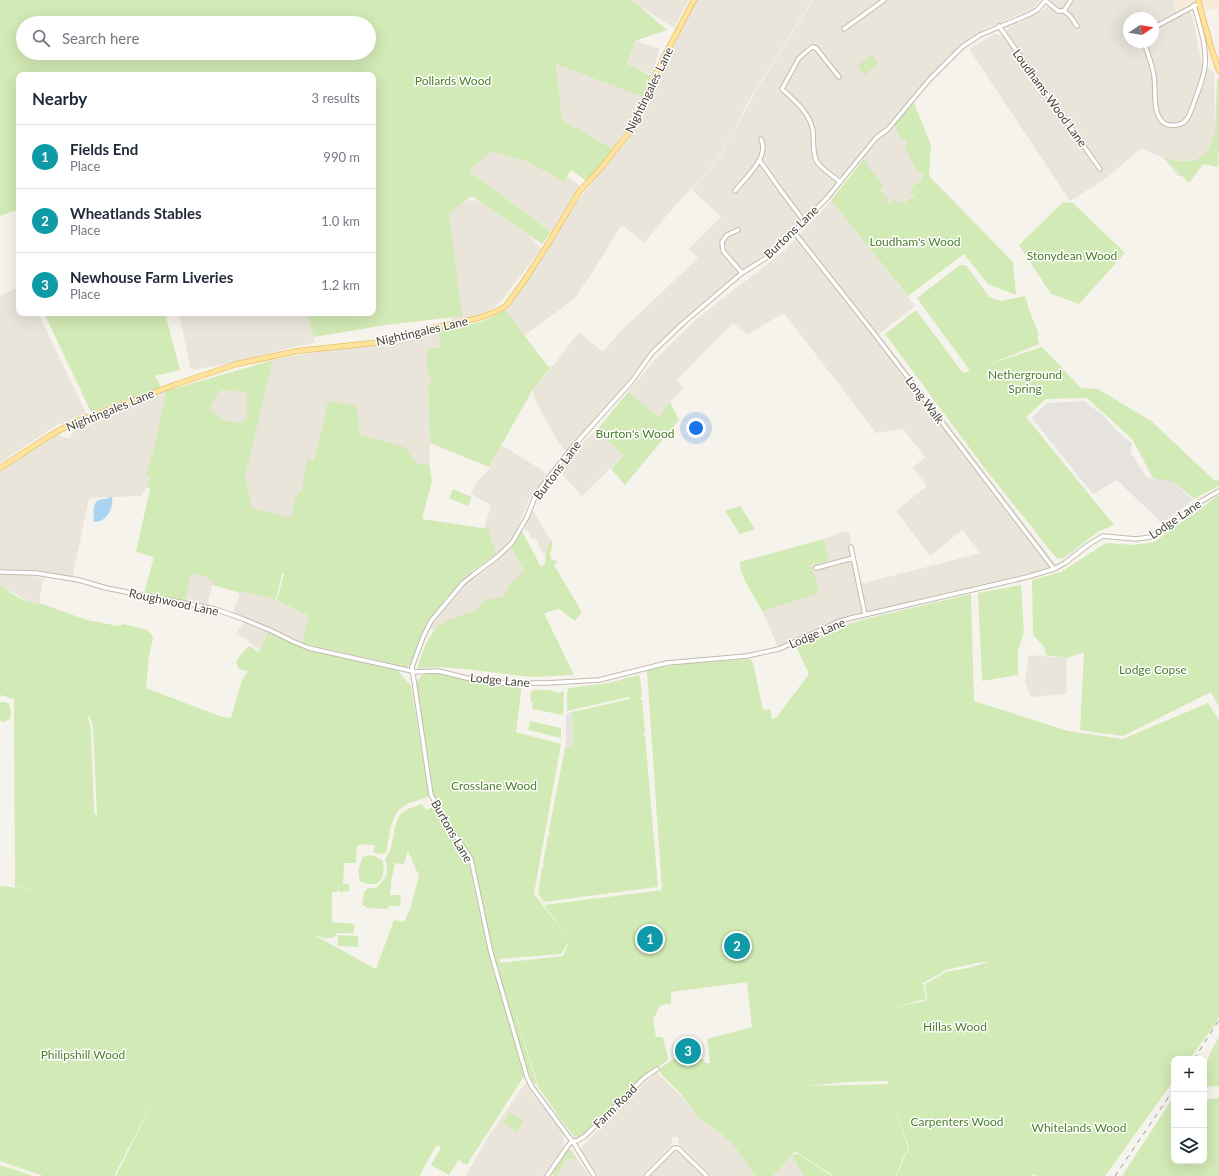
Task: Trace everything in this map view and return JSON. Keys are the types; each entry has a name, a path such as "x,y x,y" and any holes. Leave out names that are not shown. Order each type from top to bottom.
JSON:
{"main road":[{"name":"Nightingales Lane","path":"0,468 51,435 77,421 148,394 237,364 297,351 382,342 437,327 479,318 506,306 524,282 579,192 600,169 631,130 663,59 694,0"},
{"path":"1197,3 1219,71"}],"street":[{"path":"844,29 884,0"},
{"path":"1064,11 1071,0"},
{"path":"1046,1 1058,11 1064,11 1070,16 1077,26"},
{"name":"Burtons Lane","path":"594,1176 572,1141 532,1087 527,1077 491,953 470,859 431,796 412,672 414,660 431,621 463,583 497,557 512,543 527,517 536,494 571,450 628,386 652,353 682,324 742,273 766,258 782,244 827,198 876,138 892,124 949,59 962,47 980,35 1028,15 1046,1"},
{"path":"1146,48 1154,72 1156,107 1159,118 1164,124 1171,126 1186,122 1203,75 1205,65 1197,3 1159,25"},
{"name":"Loudhams Wood Lane","path":"999,26 1100,169"},
{"path":"839,77 816,48 812,47 799,58 780,90 801,107 807,116 813,130 815,156 818,163 840,182"},
{"path":"735,190 760,161 763,144 761,139"},
{"path":"760,161 804,221"},
{"path":"738,230 727,235 722,242 723,251 742,273"},
{"name":"Long Walk","path":"794,232 876,336 1054,569"},
{"name":"Lodge Lane","path":"412,672 438,671 467,678 500,682 546,683 599,680 667,663 747,656 779,649 838,622 1054,569 1103,536 1136,539 1151,537 1200,502 1219,491"},
{"path":"851,548 865,615"},
{"path":"816,568 853,558"},
{"name":"Roughwood Lane","path":"0,572 36,573 80,580 106,588 215,608 309,648 412,672"},
{"name":"Farm Road","path":"572,1141 577,1141 585,1136 644,1078 657,1069"},
{"path":"546,1176 572,1141"},
{"path":"646,1176 676,1147 707,1176"}],"shaded area":[{"path":"629,0 689,0 674,28"},
{"path":"696,0 812,0 748,102 721,154 701,179 672,209 644,243 622,225 575,298 524,336 505,310 509,308 559,225 633,130 680,29"},
{"path":"813,0 1041,0 1032,9 987,28 964,43 948,57 891,122 908,140 925,175 916,199 907,203 887,207 870,169 860,155 843,175 837,177 833,190 807,215 803,214 799,218 799,223 774,248 710,297 662,341 646,358 595,422 567,450 565,450 558,442 534,398 533,389 550,370 549,367 553,366 579,332 603,352 621,331 698,258 689,249 721,217 692,190 722,154 756,91"},
{"path":"1052,0 1172,0 1178,15 1190,11 1202,65 1214,72 1216,149 1193,175 1178,176 1163,157 1142,148 1102,181 1070,201 969,49 994,34 1000,35 1006,32 1009,27 1046,8"},
{"path":"1172,0 1219,0 1219,16 1217,9 1201,10 1199,4 1178,12"},
{"path":"635,41 659,48 653,75 627,65"},
{"path":"358,60 373,60 460,202 475,200 511,215 541,249 495,307 474,318 451,320 432,213 376,82 376,72 340,72"},
{"path":"556,64 643,97 630,125 613,149 562,120"},
{"path":"491,151 528,162 564,182 566,176 580,186 551,232 469,171"},
{"path":"832,200 915,306 879,334 1056,565 1054,569 851,618 779,649 762,611 820,593 811,564 829,560 824,539 845,531 849,532 860,584 981,553 962,530 930,556 896,511 927,486 913,468 925,457 903,429 876,433 784,313 747,335 733,323 677,380 684,388 670,402 659,418 628,392 655,360 692,323 784,251"},
{"path":"16,288 16,316 39,316 87,415 57,425 0,463 0,296"},
{"path":"180,316 307,316 314,337 314,343 289,348 234,363 191,370"},
{"path":"438,329 441,348 426,366 428,375 430,375 431,383 428,386 430,443 429,463 417,464 405,447 359,435 329,401 296,520 238,504 273,360 418,335"},
{"path":"220,389 247,392 247,417 242,423 223,420 209,408"},
{"path":"166,391 156,440 146,474 151,476 147,487 141,496 89,498 72,580 41,573 0,569 0,472 12,462 56,434 69,439 76,427 91,419"},
{"path":"1084,401 1104,416 1116,430 1132,444 1130,452 1147,478 1170,480 1193,500 1162,523 1117,480 1093,494 1032,418 1047,403"},
{"path":"597,430 623,456 582,496 558,470 575,449"},
{"path":"502,445 543,471 547,476 530,497 516,533 507,547 496,554 488,529 484,529 491,505 471,494 477,482 490,468 489,467"},
{"path":"532,509 551,541 544,555 535,538 532,539 524,528"},
{"path":"511,546 533,588 458,644 430,628 434,620 467,582 487,569"},
{"path":"183,571 208,577 214,581 208,600 210,605 177,600"},
{"path":"0,572 45,578 43,581 39,603 31,603 3,587 0,584"},
{"path":"241,591 276,599 309,616 302,643 270,627 269,629 233,613"},
{"path":"244,622 268,632 260,650 236,633"},
{"path":"1029,655 1067,658 1066,694 1031,697 1025,682"},
{"path":"572,712 573,746 566,747 566,714"},
{"path":"657,1073 678,1093 701,1120 724,1136 735,1147 755,1176 712,1176 678,1143 678,1137 672,1137 672,1144 641,1176 598,1176 582,1152 582,1146 654,1074"},
{"path":"526,1082 533,1095 563,1132 564,1147 543,1176 465,1176 490,1134"},
{"path":"675,1151 677,1151 703,1176 650,1176"},
{"path":"792,1155 804,1176 773,1176"},
{"path":"567,1159 577,1159 589,1176 556,1176"}],"green space":[{"name":"Pollards Wood","path":"0,0 629,0 639,6 667,30 635,41 627,64 651,76 643,97 556,64 562,120 613,149 588,182 571,170 564,182 528,162 491,151 469,171 551,232 542,244 472,196 449,213 462,316 379,326 314,337 307,316 376,316 376,72 16,72 16,210 0,216"},
{"path":"872,55 879,64 864,75 857,66"},
{"path":"1217,79 1219,79 1218,167 1203,164 1189,183 1163,157 1177,161 1195,161 1208,151 1215,134"},
{"name":"Loudham's Wood","path":"914,103 931,145 929,176 1013,262 1016,295 988,284 964,254 908,296 831,200 864,159 884,186 880,190 887,197 888,205 895,200 900,203 906,203 906,200 914,198 915,196 910,193 915,183 919,184 923,175 916,169 905,147 907,141 901,138 894,124"},
{"name":"Stonydean Wood","path":"1063,202 1073,203 1125,253 1079,304 1051,294 1019,245"},
{"name":"Netherground Spring","path":"960,265 966,265 989,297 1001,301 1025,296 1039,334 1037,336 1039,344 989,364 1042,347 1081,388 1098,389 1151,421 1215,481 1219,479 1219,486 1194,499 1172,481 1153,478 1132,439 1087,398 1046,399 1026,417 1114,525 1099,531 1064,558 1057,559 983,466 885,334 916,310 963,373 970,371 917,298"},
{"path":"505,310 550,369 533,389 489,467 430,443 428,386 431,383 430,375 428,375 426,366 428,348 441,348 438,329 455,326 461,327 483,321"},
{"path":"45,316 166,316 180,370 155,376 161,387 91,412"},
{"path":"273,360 245,477 252,508 291,518 296,496 302,490 307,460 313,461 328,401 357,406 360,435 405,447 417,464 429,463 432,481 422,519 488,529 496,554 467,575 430,620 410,664 407,667 302,643 309,616 277,600 284,574 282,574 276,599 241,591 240,593 213,585 214,581 208,580 208,577 191,573 185,601 144,593 154,557 136,552 150,489 147,487 151,476 146,474 156,440 166,391","holes":["220,390 247,392 247,417 242,423 223,420 209,408"]},
{"name":"Burton's Wood","path":"628,392 659,417 670,402 679,420 625,485 611,469 623,456 597,430"},
{"path":"453,489 472,497 468,506 449,498"},
{"name":"Lodge Copse","path":"1219,495 1219,707 1211,692 1123,736 1080,730 1084,652 1067,658 1046,655 1044,647 1033,635 1032,580 1061,572 1106,543 1134,545 1154,542"},
{"path":"740,506 755,529 740,534 725,511"},
{"path":"522,531 541,567 545,564 546,551 551,540 553,544 550,553 551,558 554,561 558,560 554,565 582,612 575,621 559,609 544,613 574,675 530,677 465,669 435,667 417,669 426,643 439,626 444,622 476,610 488,599 504,596 507,587 524,571 511,546"},
{"path":"824,539 829,560 811,565 820,593 762,611 742,574 740,562"},
{"name":"Philipshill Wood","path":"0,584 8,591 29,602 39,603 87,620 118,626 124,624 147,630 152,635 153,639 149,656 146,688 222,717 231,718 242,680 248,671 239,669 236,662 249,646 259,652 268,632 307,649 397,670 411,686 429,796 409,804 398,811 391,825 386,853 380,854 373,852 375,846 365,844 357,846 356,863 344,863 343,884 349,884 349,891 339,891 338,884 338,891 332,892 332,922 354,924 354,926 356,926 354,933 337,933 333,938 324,938 314,935 376,969 394,920 404,922 410,909 419,876 408,851 404,864 395,863 391,882 390,895 401,895 400,906 389,906 388,909 366,908 366,906 362,905 364,892 368,888 376,888 386,875 387,868 385,859 391,848 396,823 402,813 409,808 422,804 426,810 435,806 468,860 488,949 524,1076 467,1165 459,1159 449,1175 431,1165 441,1148 437,1145 420,1176 116,1176 157,1093 114,1176 43,1176 0,1161 0,886 37,890 15,887 14,699 0,695","holes":["89,715 93,727 97,815 94,813 91,729 88,718"]},
{"path":"1021,585 1024,632 1018,651 1018,675 982,681 978,593"},
{"path":"971,594 974,701 1068,731 1123,739 1208,703 1219,720 1219,1017 1212,1029 1191,1056 1171,1056 1171,1084 1105,1176 1037,1176 1033,1174 1031,1176 896,1176 909,1148 888,1085 908,1148 895,1176 834,1176 795,1151 773,1176 755,1176 735,1147 724,1136 701,1120 679,1092 661,1074 659,1069 675,1058 687,1061 704,1059 705,1063 710,1063 707,1039 752,1027 747,982 671,992 671,1004 660,1005 653,1020 656,1037 663,1037 668,1058 667,1061 643,1077 583,1136 576,1139 539,1088 507,985 538,1088 532,1080 527,1068 492,953 473,858 446,818 434,796 416,683 422,675 437,673 500,684 522,684 516,732 561,744 534,894 570,940 544,905 662,890 647,670 682,664 750,659 753,662 763,710 770,709 772,719 776,718 809,674 796,647 838,627 865,619","holes":["570,940 563,956 500,963 499,959 561,954","981,962 988,962 968,968 946,972 925,984 927,999 925,1001 892,1008 926,999 923,983 946,970","887,1081 888,1084 807,1086 847,1082"]},
{"path":"638,675 640,677 642,697 639,698 642,700 645,733 642,734 645,736 658,886 544,902 538,893 542,867 544,867 543,864 548,835 550,835 549,831 565,747 573,745 572,712 630,699 629,697 567,711 567,692 569,688 609,683"},
{"path":"533,690 550,690 558,693 564,691 563,715 532,709 533,702 531,702 530,696"},
{"path":"0,702 9,704 11,711 10,719 4,722 0,721"},
{"path":"530,721 561,728 561,738 528,730"},
{"path":"368,855 382,860 383,873 377,884 368,884 360,881 359,878 360,863 363,857"},
{"path":"338,935 358,936 358,947 338,946"},
{"path":"1219,1037 1219,1086 1207,1087 1207,1062"},
{"path":"1219,1098 1219,1176 1122,1176 1171,1101 1171,1164 1207,1164 1207,1100"},
{"path":"510,1112 524,1122 516,1132 503,1122"},
{"path":"570,1149 577,1159 567,1159 556,1176 554,1176 551,1172 566,1151"},
{"path":"798,1154 832,1176 804,1176 792,1155"},
{"path":"0,1165 31,1175 33,1176 0,1176"}],"water":[{"path":"112,497 112,506 108,514 102,520 94,522 94,505 98,500 107,499"}],"railway":[{"path":"1196,1056 1219,1020"},
{"path":"1115,1176 1172,1092"}],"place":[{"name":"Fields End","path":"650,939"},
{"name":"Wheatlands Stables","path":"737,946"},
{"name":"Newhouse Farm Liveries","path":"688,1051"}],"park label":[{"name":"Crosslane Wood","path":"494,785"},
{"name":"Hillas Wood","path":"955,1026"},
{"name":"Carpenters Wood","path":"957,1121"},
{"name":"Whitelands Wood","path":"1079,1127"}]}
